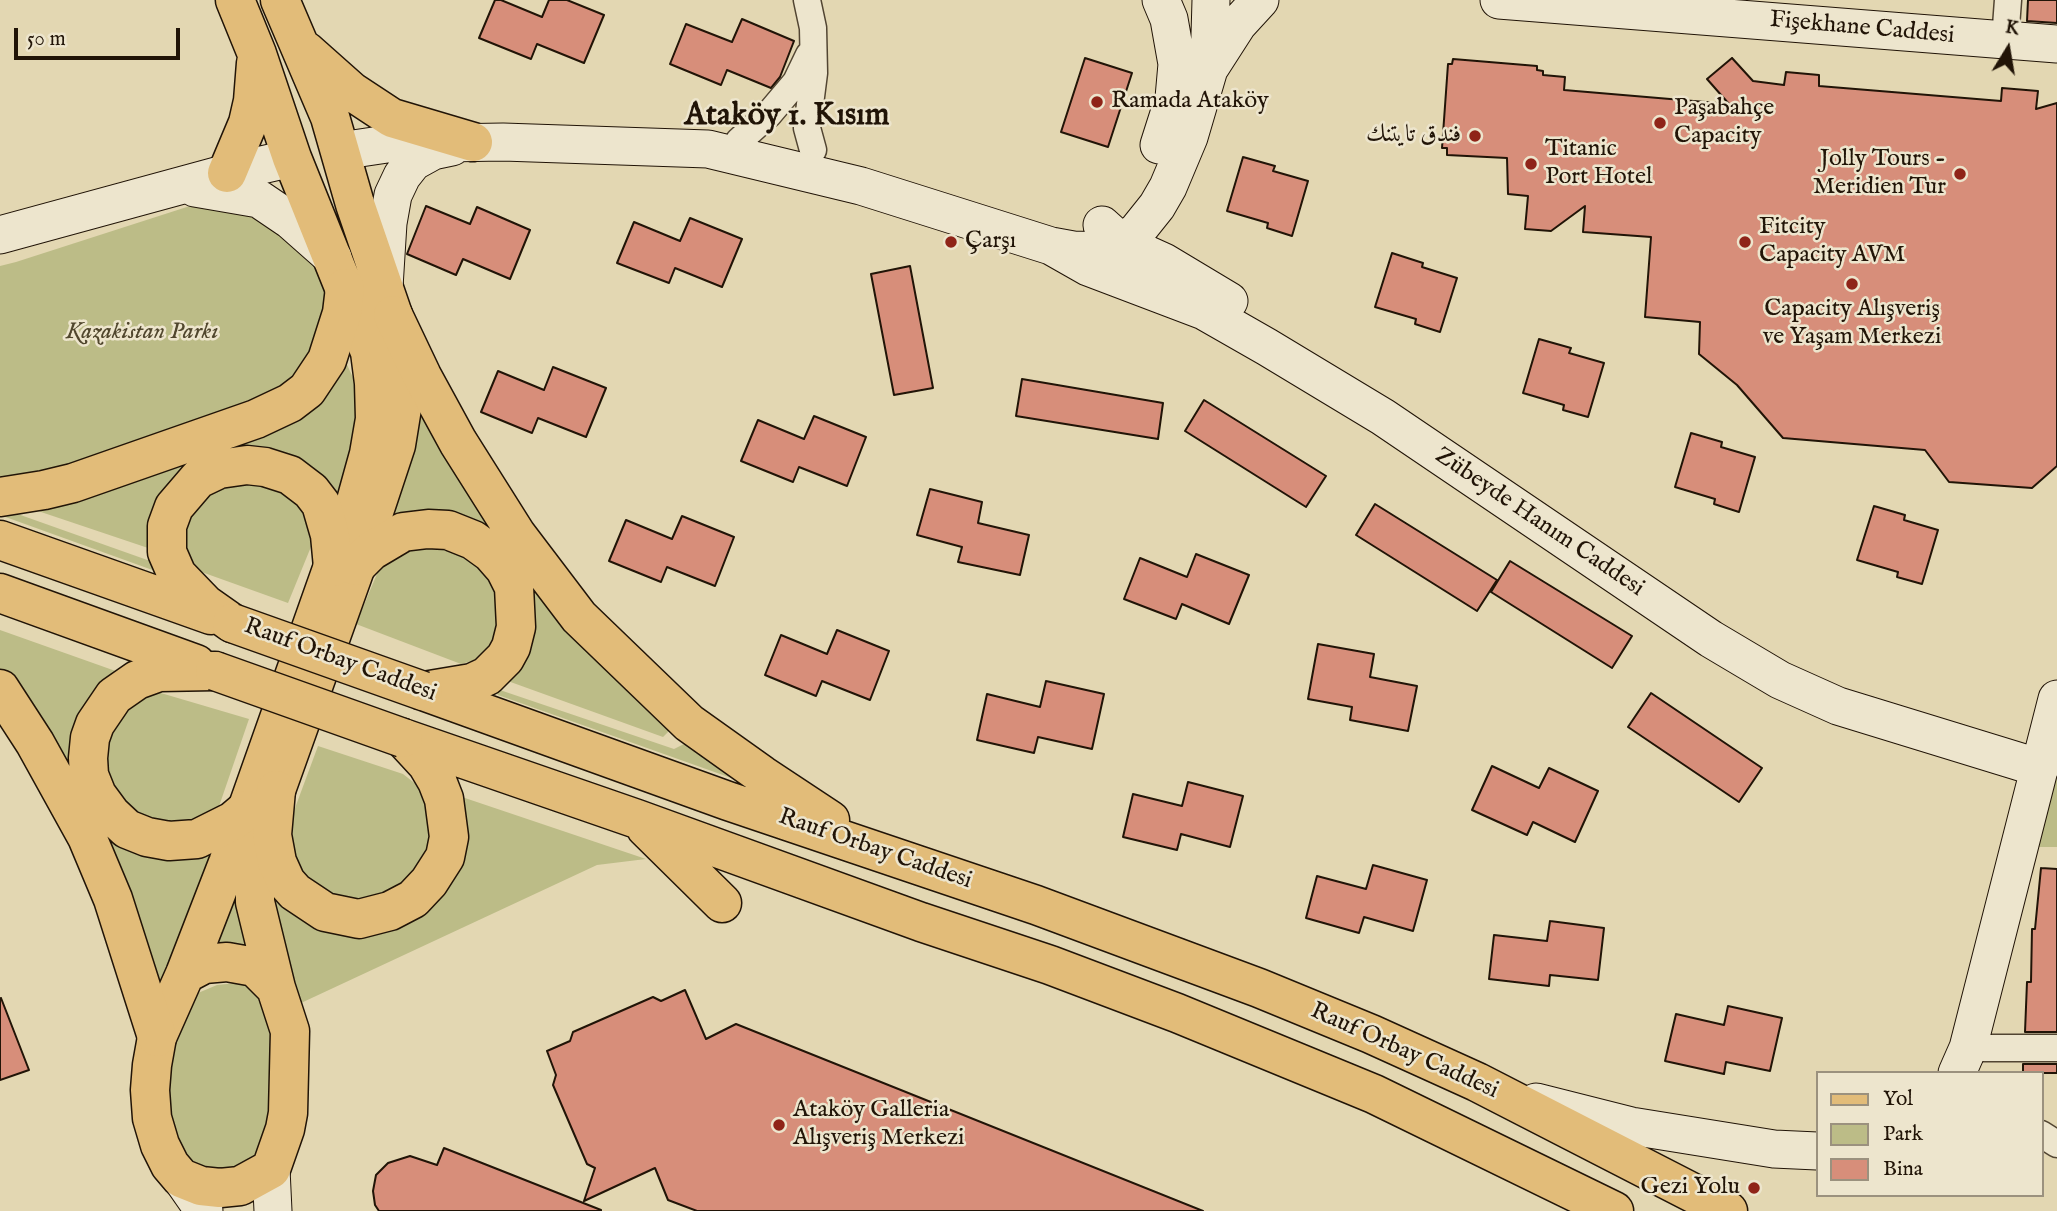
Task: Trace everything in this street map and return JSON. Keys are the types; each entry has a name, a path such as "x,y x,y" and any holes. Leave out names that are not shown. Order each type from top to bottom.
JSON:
{"main road":[{"path":"235,0 257,54 292,158 370,352 375,419 344,566"},
{"path":"280,0 330,117 355,204 389,301 428,387 458,443 516,534 579,617 689,723 799,800 883,852"},
{"name":"Zübeyde Hanım Caddesi","path":"1051,246 1103,251 1122,212 1149,173 1171,108 1177,64 1169,19 1161,0"},
{"name":"Fişekhane Caddesi","path":"1499,0 1813,13 2005,40 2057,44"},
{"name":"Zübeyde Hanım Caddesi","path":"340,151 387,144 473,142 724,145 830,162 1009,210 1112,234 1146,222 1168,187 1189,137 1224,6"},
{"path":"297,42 351,91 392,118 473,142"},
{"path":"227,173 248,123 253,101 257,54"},
{"name":"Zübeyde Hanım Caddesi","path":"389,301 388,223 393,195 402,176 414,162 433,151 473,142"},
{"path":"0,235 227,173 292,158 340,151"},
{"name":"Zübeyde Hanım Caddesi","path":"830,162 1051,246 1088,267 1204,311 1383,417 1711,639 1784,674 1840,688 1899,716 2043,755"},
{"path":"0,496 73,483 256,419 290,403 307,390 318,376 327,360 342,313 339,273 290,220 258,199 183,186"},
{"path":"1168,187 1165,213 1170,241 1176,255 1205,285"},
{"path":"1112,234 1205,285"},
{"name":"Zübeyde Hanım Caddesi","path":"1205,285 1619,552 1784,674"},
{"path":"204,1211 170,1165 160,1145 152,1118 152,1065 157,1037 261,800 344,566 396,445 402,376 400,346 389,301"},
{"path":"232,623 205,604 177,575 167,552 167,526 174,507 198,479 219,469 247,466 265,467 290,475 311,491 321,504 330,535 344,566"},
{"path":"344,566 403,532 428,528 448,530 473,540 491,553 505,569 514,587 516,627 505,658 487,676 472,683 423,691"},
{"name":"Rauf Orbay Caddesi","path":"0,540 729,801 1036,905 1259,988 1371,1034 1477,1082 1728,1211"},
{"name":"Rauf Orbay Caddesi","path":"0,593 922,922 1050,965 1177,1013 1374,1094 1614,1211"},
{"path":"215,671 159,672 137,680 114,696 95,723 88,758 89,775 97,795 127,829 147,837 169,841 197,839 233,821 261,800"},
{"path":"0,689 48,765 88,836 113,899 157,1037"},
{"path":"1962,1060 2057,699"},
{"path":"261,800 277,862 286,882 295,892 325,912 359,919 390,911 413,899 429,882 444,857 449,837 444,799 437,781 427,764 403,738"},
{"path":"261,800 255,902 276,988 290,1031 291,1065 288,1113 271,1169 273,1211"},
{"path":"637,819 722,903"},
{"path":"186,974 204,964 227,962 255,967 276,988"},
{"path":"1477,1082 1595,1118 1732,1143 1815,1151"},
{"path":"181,1178 201,1186 220,1188 240,1185 271,1169"}],"street":[{"path":"807,0 813,28 814,73 807,128 830,162"},
{"path":"2005,40 2008,0"},
{"path":"724,145 769,114 796,82 813,47"},
{"path":"1962,1060 2057,1048"}],"green space":[{"name":"Kazakistan Parkı","path":"221,196 279,219 328,280 325,333 286,388 45,474 0,479 0,266"},
{"path":"343,356 355,382 359,405 339,521 228,453 154,550 30,506 76,495"},
{"path":"417,407 673,727 663,737 505,680 511,565 379,528"},
{"path":"241,475 300,491 315,537 288,603 196,570 185,562 184,525 203,493"},
{"path":"12,512 153,562 158,572 0,515"},
{"path":"453,541 500,584 499,638 483,658 461,664 356,624 384,557 401,544"},
{"path":"0,630 124,674 93,808 220,841 158,1003 0,672"},
{"path":"494,688 674,749 692,740 737,780 498,695"},
{"path":"154,691 249,719 215,818 153,828 106,789 102,744 122,704"},
{"path":"318,746 403,774 431,796 434,846 395,896 339,904 293,871 285,835"},
{"path":"2057,773 2057,847 2033,847"},
{"path":"459,796 646,859 597,865 301,1003 281,939 274,908 272,878 385,927"},
{"path":"240,886 253,965 207,960"},
{"path":"237,983 257,989 271,1000 275,1125 252,1162 234,1171 193,1169 163,1119 163,1094 183,1006 198,993 217,985"}],"building":[{"path":"495,0 542,17 549,0 567,0 604,15 584,63 537,44 531,59 479,38"},
{"path":"2028,0 2057,0 2057,23 2027,21"},
{"path":"742,19 794,41 780,77 771,88 727,70 721,85 670,64 686,24 732,42"},
{"name":"Ramada Ataköy","path":"1085,58 1132,73 1108,147 1061,132"},
{"name":"Capacity Alışveriş ve Yaşam Merkezi","path":"1732,58 1753,81 1784,85 1786,72 1819,75 1819,86 2001,101 2002,88 2038,91 2036,109 2057,103 2057,466 2032,488 1949,482 1925,450 1783,438 1737,385 1699,354 1700,322 1645,317 1651,237 1583,232 1585,206 1551,231 1525,229 1528,196 1508,194 1507,158 1447,155 1447,148 1442,148 1448,64 1452,64 1453,59 1537,66 1537,70 1543,71 1543,75 1565,77 1564,90 1729,104 1707,79"},
{"path":"1243,157 1275,166 1273,171 1308,181 1292,236 1267,228 1268,223 1227,211"},
{"path":"426,206 470,224 477,207 530,230 510,279 463,259 456,275 407,254"},
{"path":"690,218 742,239 722,287 675,268 669,283 617,263 634,222 680,241"},
{"path":"1392,253 1423,263 1422,267 1457,278 1440,332 1415,324 1416,319 1375,307"},
{"path":"910,266 933,388 894,395 871,274"},
{"path":"1539,339 1571,348 1569,353 1604,363 1588,417 1563,410 1564,405 1523,393"},
{"path":"553,367 606,388 586,437 538,418 532,433 481,412 498,371 544,390"},
{"path":"1022,379 1163,403 1158,439 1016,416"},
{"path":"1204,400 1326,476 1306,507 1185,431"},
{"path":"814,416 866,437 847,486 799,467 793,482 741,461 758,420 804,439"},
{"path":"1691,433 1722,442 1721,447 1755,457 1739,512 1714,504 1715,499 1675,487"},
{"path":"930,489 982,502 978,523 1029,535 1020,575 958,562 962,547 917,535"},
{"path":"1375,504 1497,580 1477,611 1356,535"},
{"path":"1874,506 1905,515 1904,520 1938,530 1922,584 1897,577 1898,572 1857,560"},
{"path":"682,516 734,537 715,586 667,567 661,582 609,561 626,520 672,539"},
{"path":"1196,554 1249,575 1229,624 1182,604 1176,619 1124,599 1140,558 1187,577"},
{"path":"1510,561 1632,636 1612,668 1491,592"},
{"path":"837,630 889,651 870,700 822,681 816,696 765,675 781,635 827,654"},
{"path":"1318,644 1374,654 1370,677 1417,686 1408,731 1350,720 1352,707 1308,699"},
{"path":"1046,681 1104,694 1092,749 1038,737 1034,753 977,740 987,694 1040,707"},
{"path":"1651,693 1762,768 1739,802 1628,727"},
{"path":"1492,766 1539,788 1549,768 1598,791 1575,842 1533,822 1527,835 1472,810"},
{"path":"1188,782 1243,796 1230,847 1181,834 1177,850 1123,837 1133,794 1182,806"},
{"path":"1373,865 1427,880 1413,931 1364,917 1359,933 1306,918 1317,876 1366,889"},
{"path":"2041,868 2057,869 2057,1032 2025,1032 2027,982 2031,982 2032,929 2035,929"},
{"path":"1550,921 1604,928 1598,980 1550,975 1549,986 1489,979 1494,935 1547,941"},
{"name":"Ataköy Galleria Alışveriş Merkezi","path":"685,990 706,1039 736,1024 1203,1211 697,1211 668,1200 655,1168 584,1201 595,1168 587,1164 553,1085 556,1075 547,1051 570,1041 573,1032 653,997 661,1001"},
{"path":"0,999 29,1070 0,1080"},
{"path":"1728,1006 1782,1018 1770,1071 1726,1062 1724,1074 1665,1061 1676,1014 1724,1025"},
{"path":"2023,1064 2057,1064 2057,1073 2023,1071"},
{"path":"444,1148 601,1211 379,1211 375,1205 373,1191 376,1175 388,1163 410,1156 437,1165"}],"place":[{"name":"Ramada Ataköy","path":"1097,102"},
{"name":"Paşabahçe Capacity","path":"1660,123"},
{"name":"فندق تايتنك","path":"1475,136"},
{"name":"Titanic Port Hotel","path":"1531,164"},
{"name":"Jolly Tours - Meridien Tur","path":"1960,174"},
{"name":"Çarşı","path":"951,242"},
{"name":"Fitcity Capacity AVM","path":"1745,242"},
{"name":"Capacity Alışveriş ve Yaşam Merkezi","path":"1852,284"},
{"name":"Ataköy Galleria Alışveriş Merkezi","path":"779,1125"},
{"name":"Gezi Yolu","path":"1754,1188"}],"district":[{"name":"Ataköy 1. Kısım","path":"787,117"}]}
